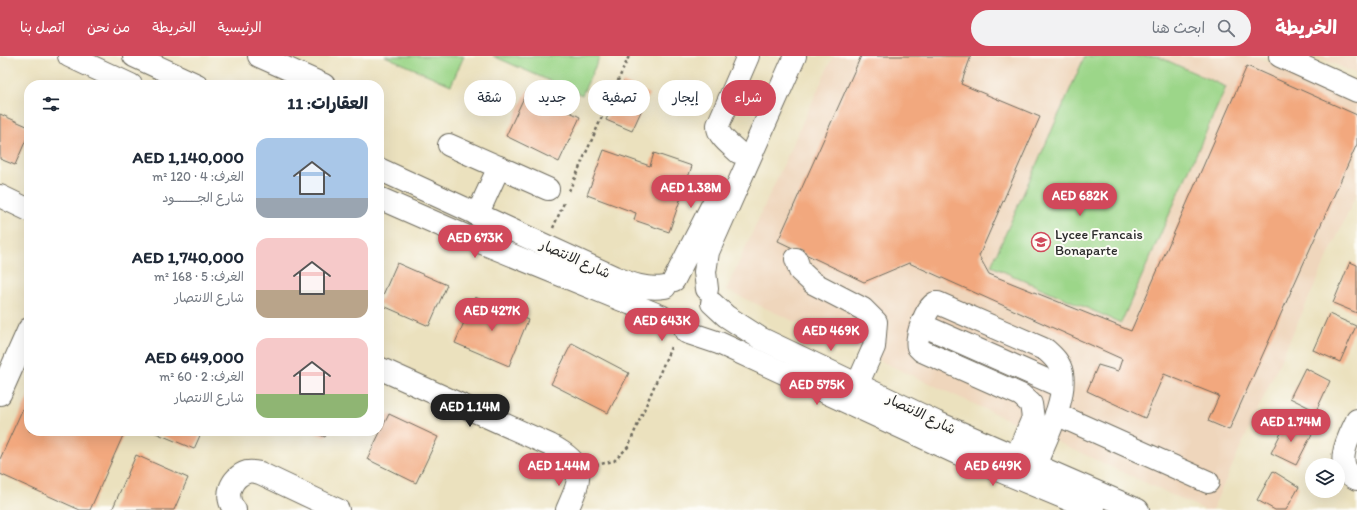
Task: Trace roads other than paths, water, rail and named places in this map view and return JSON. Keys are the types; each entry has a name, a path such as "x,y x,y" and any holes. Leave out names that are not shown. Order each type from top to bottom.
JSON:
{"street":[{"path":"69,56 120,80"},
{"path":"134,56 187,80"},
{"path":"259,56 313,80"},
{"path":"738,152 718,130 718,125 748,56"},
{"path":"781,56 738,152 670,284 659,301 661,316 671,328 682,332 702,326 708,320 712,312 705,272 708,252 795,56"},
{"path":"1280,56 1357,91"},
{"path":"449,145 560,196"},
{"path":"478,215 499,167"},
{"name":"شارع الانتصار","path":"384,171 633,285 652,288 670,284"},
{"path":"0,196 24,208"},
{"name":"شارع الانتصار","path":"384,200 470,238 661,316"},
{"path":"796,258 800,271 813,283 863,309 876,322 874,347 858,383"},
{"path":"670,284 689,278 696,280 710,296"},
{"name":"شارع الانتصار","path":"710,296 726,316 760,338 858,383 936,422 1125,507"},
{"path":"925,319 1062,380 1056,414 1025,461 1033,418 1031,404 1021,395 922,351 918,347 916,341 925,319"},
{"name":"شارع الانتصار","path":"682,332 719,343 959,454 1094,510"},
{"path":"2,384 24,339"},
{"path":"384,370 550,446 572,459 578,468 579,480 567,510"},
{"path":"1056,414 1208,482"},
{"path":"1357,420 1344,449 1343,464 1352,477 1357,479"},
{"path":"235,510 228,498 230,486 237,477 248,472 260,473 338,510"},
{"path":"1040,488 1069,510"}],"place":[{"name":"Lycee Francais Bonaparte","path":"1041,242"}]}
